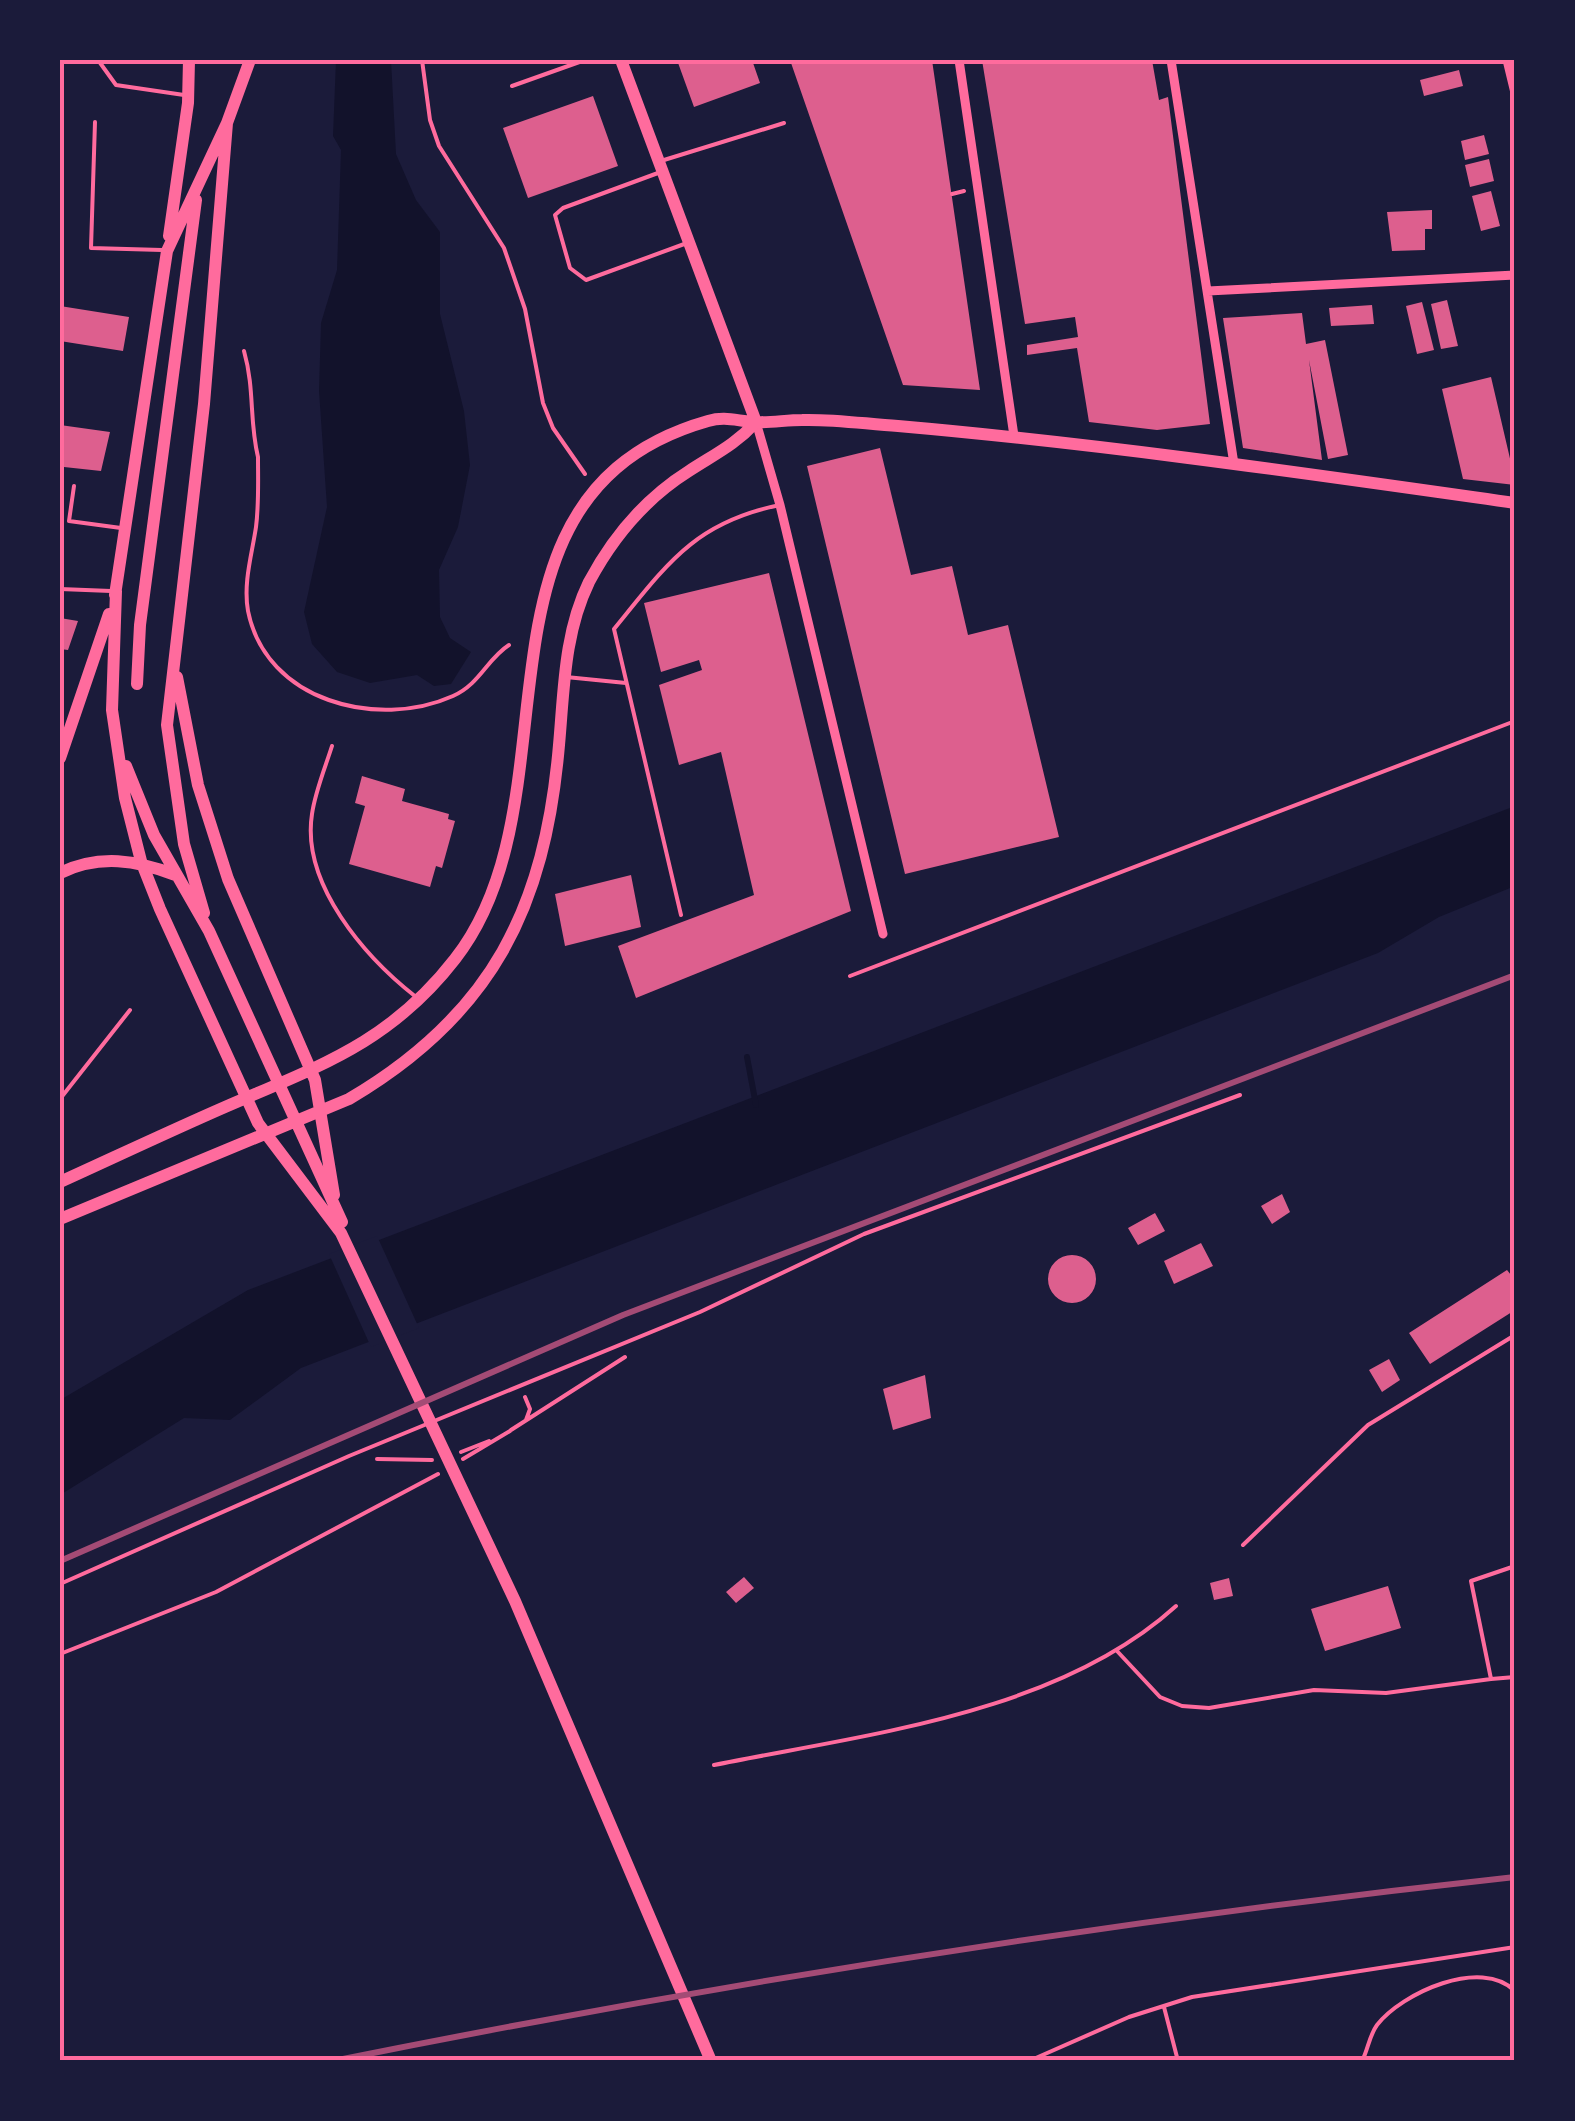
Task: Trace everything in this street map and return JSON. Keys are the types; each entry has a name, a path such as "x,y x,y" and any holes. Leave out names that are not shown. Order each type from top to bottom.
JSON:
{"main road":[{"path":"189,60 189,96 116,591 112,710 140,861 258,1123 341,1233"},
{"path":"167,251 227,123 250,60"},
{"path":"621,60 756,422"},
{"path":"208,931 184,844 171,770 175,634 204,404 227,123"},
{"path":"136,684 198,186"},
{"path":"60,1182 347,1056 419,1000 473,934 504,870 519,788 532,641 546,586 569,528 604,482 647,448 724,417 756,422 822,420 1014,436 1515,502"},
{"path":"60,1220 349,1099 396,1069 451,1022 510,944 536,883 552,810 564,677 579,605 623,530 665,488 734,447 756,422"},
{"path":"60,758 116,591"},
{"path":"173,688 228,879 315,1080 341,1233"},
{"path":"116,740 154,835 208,931 515,1594 712,2061"},
{"path":"60,873 102,861 140,861 175,875"},
{"path":"194,894 341,1233 515,1601 712,2061"}],"street":[{"path":"959,60 1014,436"},
{"path":"1171,60 1234,464"},
{"path":"1508,60 1515,92"},
{"path":"1208,291 1515,276"},
{"path":"756,422 780,505 883,934"}],"lane":[{"path":"98,60 116,85 189,96"},
{"path":"512,86 585,60"},
{"path":"95,122 91,248 167,251"},
{"path":"689,242 586,280 570,268 555,215 563,208 661,167 784,122"},
{"path":"74,486 69,521 126,528"},
{"path":"681,916 614,629 668,564 710,527 780,505"},
{"path":"60,589 116,591"},
{"path":"564,677 626,684"},
{"path":"850,976 1515,722"},
{"path":"332,746 312,815 321,878 335,909 419,1000"},
{"path":"60,1099 130,1010"},
{"path":"60,1584 710,1308 864,1234 1240,1095"},
{"path":"1243,1545 1368,1425 1515,1335"},
{"path":"1491,1679 1471,1581 1515,1566"},
{"path":"714,1765 896,1728 1020,1694 1117,1651 1176,1606"},
{"path":"1117,1651 1160,1697 1196,1707 1314,1690 1386,1692 1515,1678"},
{"path":"1029,2061 1164,2005 1260,1984 1515,1947"},
{"path":"1164,2005 1178,2061"}],"path":[{"path":"422,60 430,120 439,146 504,248 525,309 543,403 553,428 585,474"},
{"path":"244,351 253,383 253,436 258,457 248,608 268,659 290,682 316,696 375,710 403,711 454,696 477,682 509,645"},
{"path":"460,1461 636,1350"},
{"path":"502,1394 518,1393 527,1398 530,1412 522,1424"},
{"path":"456,1454 510,1431"},
{"path":"367,1460 440,1458"},
{"path":"60,1654 231,1585 447,1469"},
{"path":"1425,2061 1363,2060 1374,2029 1412,1992 1486,1977 1503,1981 1515,1991"},
{"path":"1474,2061 1515,2060"}],"shaded area":[{"path":"336,60 391,60 396,154 416,200 440,232 440,314 464,411 470,465 458,527 439,570 440,617 450,638 471,652 451,684 434,686 417,675 370,683 337,672 312,644 304,612 327,507 319,391 321,323 337,270 341,150 333,136"},
{"path":"1515,806 1515,886 1439,917 1378,953 301,1368 230,1420 184,1418 60,1495 60,1400 248,1290"}],"pier":[{"path":"377,1236 419,1328 371,1347 329,1254"}],"building":[{"path":"677,60 752,60 760,83 694,107"},
{"path":"790,60 932,60 980,390 903,385"},
{"path":"982,60 1152,60 1159,100 1168,97 1210,424 1157,430 1089,422 1077,348 1027,355 1027,345 1078,337 1075,317 1025,324"},
{"path":"1459,70 1463,86 1424,96 1420,80"},
{"path":"593,96 618,166 528,198 503,128"},
{"path":"1484,135 1489,154 1465,160 1461,141"},
{"path":"1489,159 1494,181 1470,187 1465,165"},
{"path":"1491,191 1500,226 1481,231 1472,196"},
{"path":"1432,210 1432,229 1425,229 1425,250 1392,251 1387,212"},
{"path":"1447,300 1458,346 1441,349 1431,304"},
{"path":"1422,302 1434,350 1417,354 1406,306"},
{"path":"1372,305 1374,324 1331,326 1329,308"},
{"path":"60,306 129,317 123,351 60,341"},
{"path":"1302,313 1306,344 1325,340 1348,455 1328,459 1309,360 1322,460 1243,448 1223,318"},
{"path":"1491,377 1515,485 1463,479 1442,389"},
{"path":"60,425 110,432 101,471 64,467 63,489"},
{"path":"880,448 911,575 952,566 968,635 1008,625 1059,837 905,874 807,466"},
{"path":"769,573 851,911 636,998 618,946 754,895 721,752 679,765 659,685 702,670 699,660 661,672 644,603"},
{"path":"60,618 78,621 68,650 60,649"},
{"path":"362,776 405,789 402,801 449,814 448,819 455,821 442,868 436,866 430,887 349,864 365,806 355,803"},
{"path":"631,875 641,927 565,946 555,894"},
{"path":"1282,1194 1290,1212 1272,1224 1261,1206"},
{"path":"1155,1213 1165,1231 1138,1245 1128,1228"},
{"path":"1201,1243 1213,1266 1174,1284 1164,1261"},
{"path":"1072,1255 1089,1262 1096,1279 1089,1296 1072,1303 1055,1296 1048,1279 1055,1262"},
{"path":"1507,1270 1515,1280 1515,1310 1430,1364 1409,1333"},
{"path":"1389,1359 1400,1380 1382,1392 1369,1370"},
{"path":"925,1375 931,1418 893,1430 883,1389"},
{"path":"744,1577 754,1588 736,1603 726,1592"},
{"path":"1229,1578 1233,1596 1214,1600 1210,1583"},
{"path":"1388,1586 1401,1628 1325,1651 1311,1609"}],"waterway":[{"path":"747,1057 756,1105"}],"railway":[{"path":"60,1561 623,1315 1515,975"},
{"path":"333,2061 627,2005 922,1955 1218,1913 1515,1877"}]}
